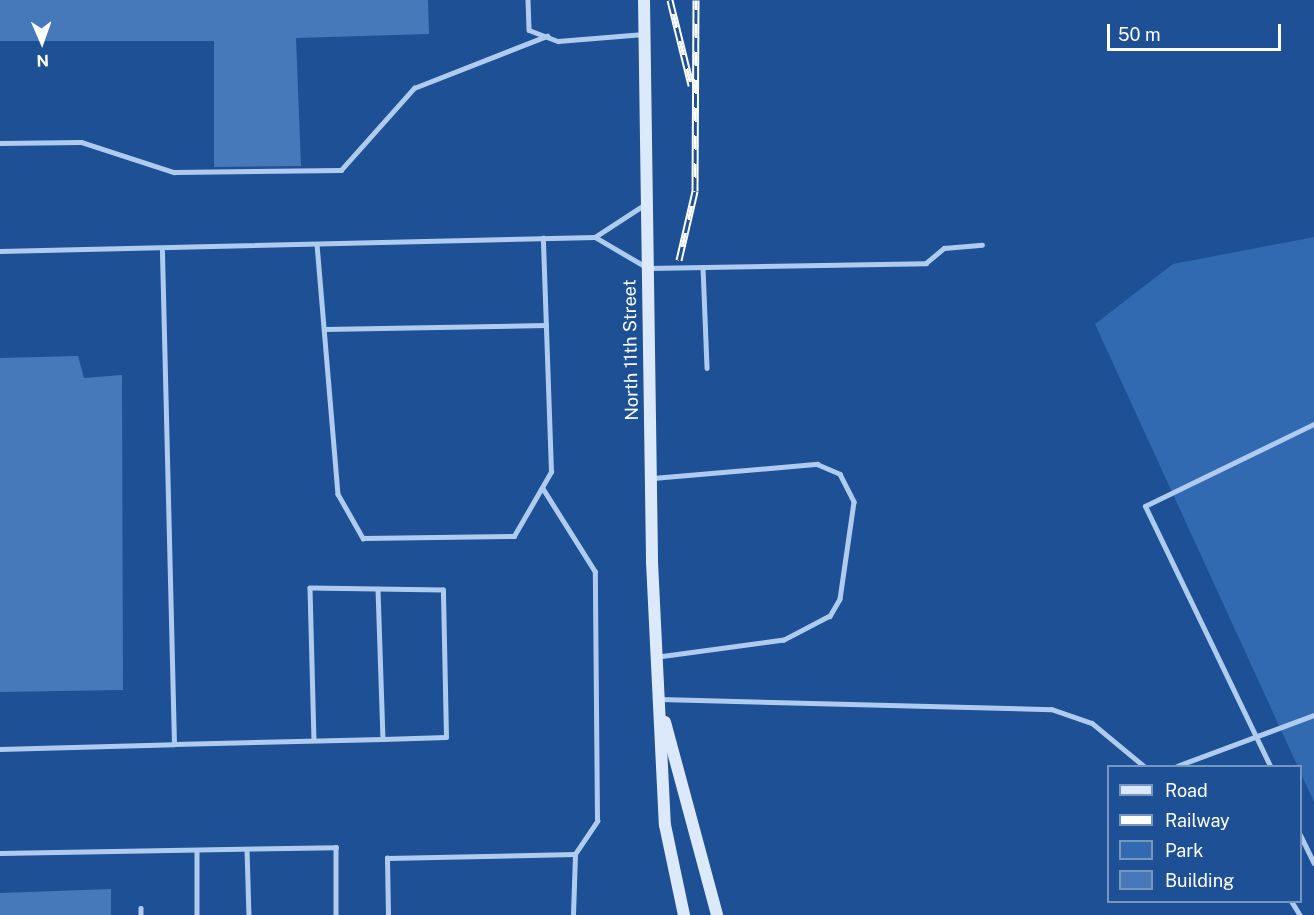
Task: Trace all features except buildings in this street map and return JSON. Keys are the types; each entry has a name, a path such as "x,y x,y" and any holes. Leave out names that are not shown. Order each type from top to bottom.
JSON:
{"main road":[{"name":"North 11th Street","path":"644,0 650,478 657,658 665,825 684,915"},
{"name":"North 11th Street","path":"660,699 717,915"}],"lane":[{"path":"528,0 529,30 558,40 645,34"},
{"path":"0,143 81,142 174,172 341,170 414,88 547,36"},
{"path":"595,237 647,203"},
{"path":"0,251 162,250 595,237 648,268 926,262 944,248 982,245"},
{"path":"317,244 339,494 363,538 514,536 551,472 543,238"},
{"path":"162,250 174,744"},
{"path":"704,267 707,368"},
{"path":"324,329 546,325"},
{"path":"1270,765 1145,506 1314,424"},
{"path":"650,478 817,464 840,474 854,502 840,599 830,616 784,640 657,658"},
{"path":"542,488 595,572 597,821 575,854 573,915"},
{"path":"0,749 446,737 443,590 310,588 314,740"},
{"path":"378,589 383,739"},
{"path":"660,699 1051,709 1092,723 1143,765"},
{"path":"1181,765 1258,740 1314,715"},
{"path":"1302,838 1314,863"},
{"path":"0,853 336,847 336,915"},
{"path":"247,849 249,915"},
{"path":"197,850 197,915"},
{"path":"388,915 387,858 575,854"},
{"path":"141,908 141,915"}],"green space":[{"path":"1314,237 1314,802 1302,776 1302,765 1297,765 1095,324 1173,264"}],"railway":[{"path":"670,0 691,85"},
{"path":"679,260 695,191 696,0"}]}
